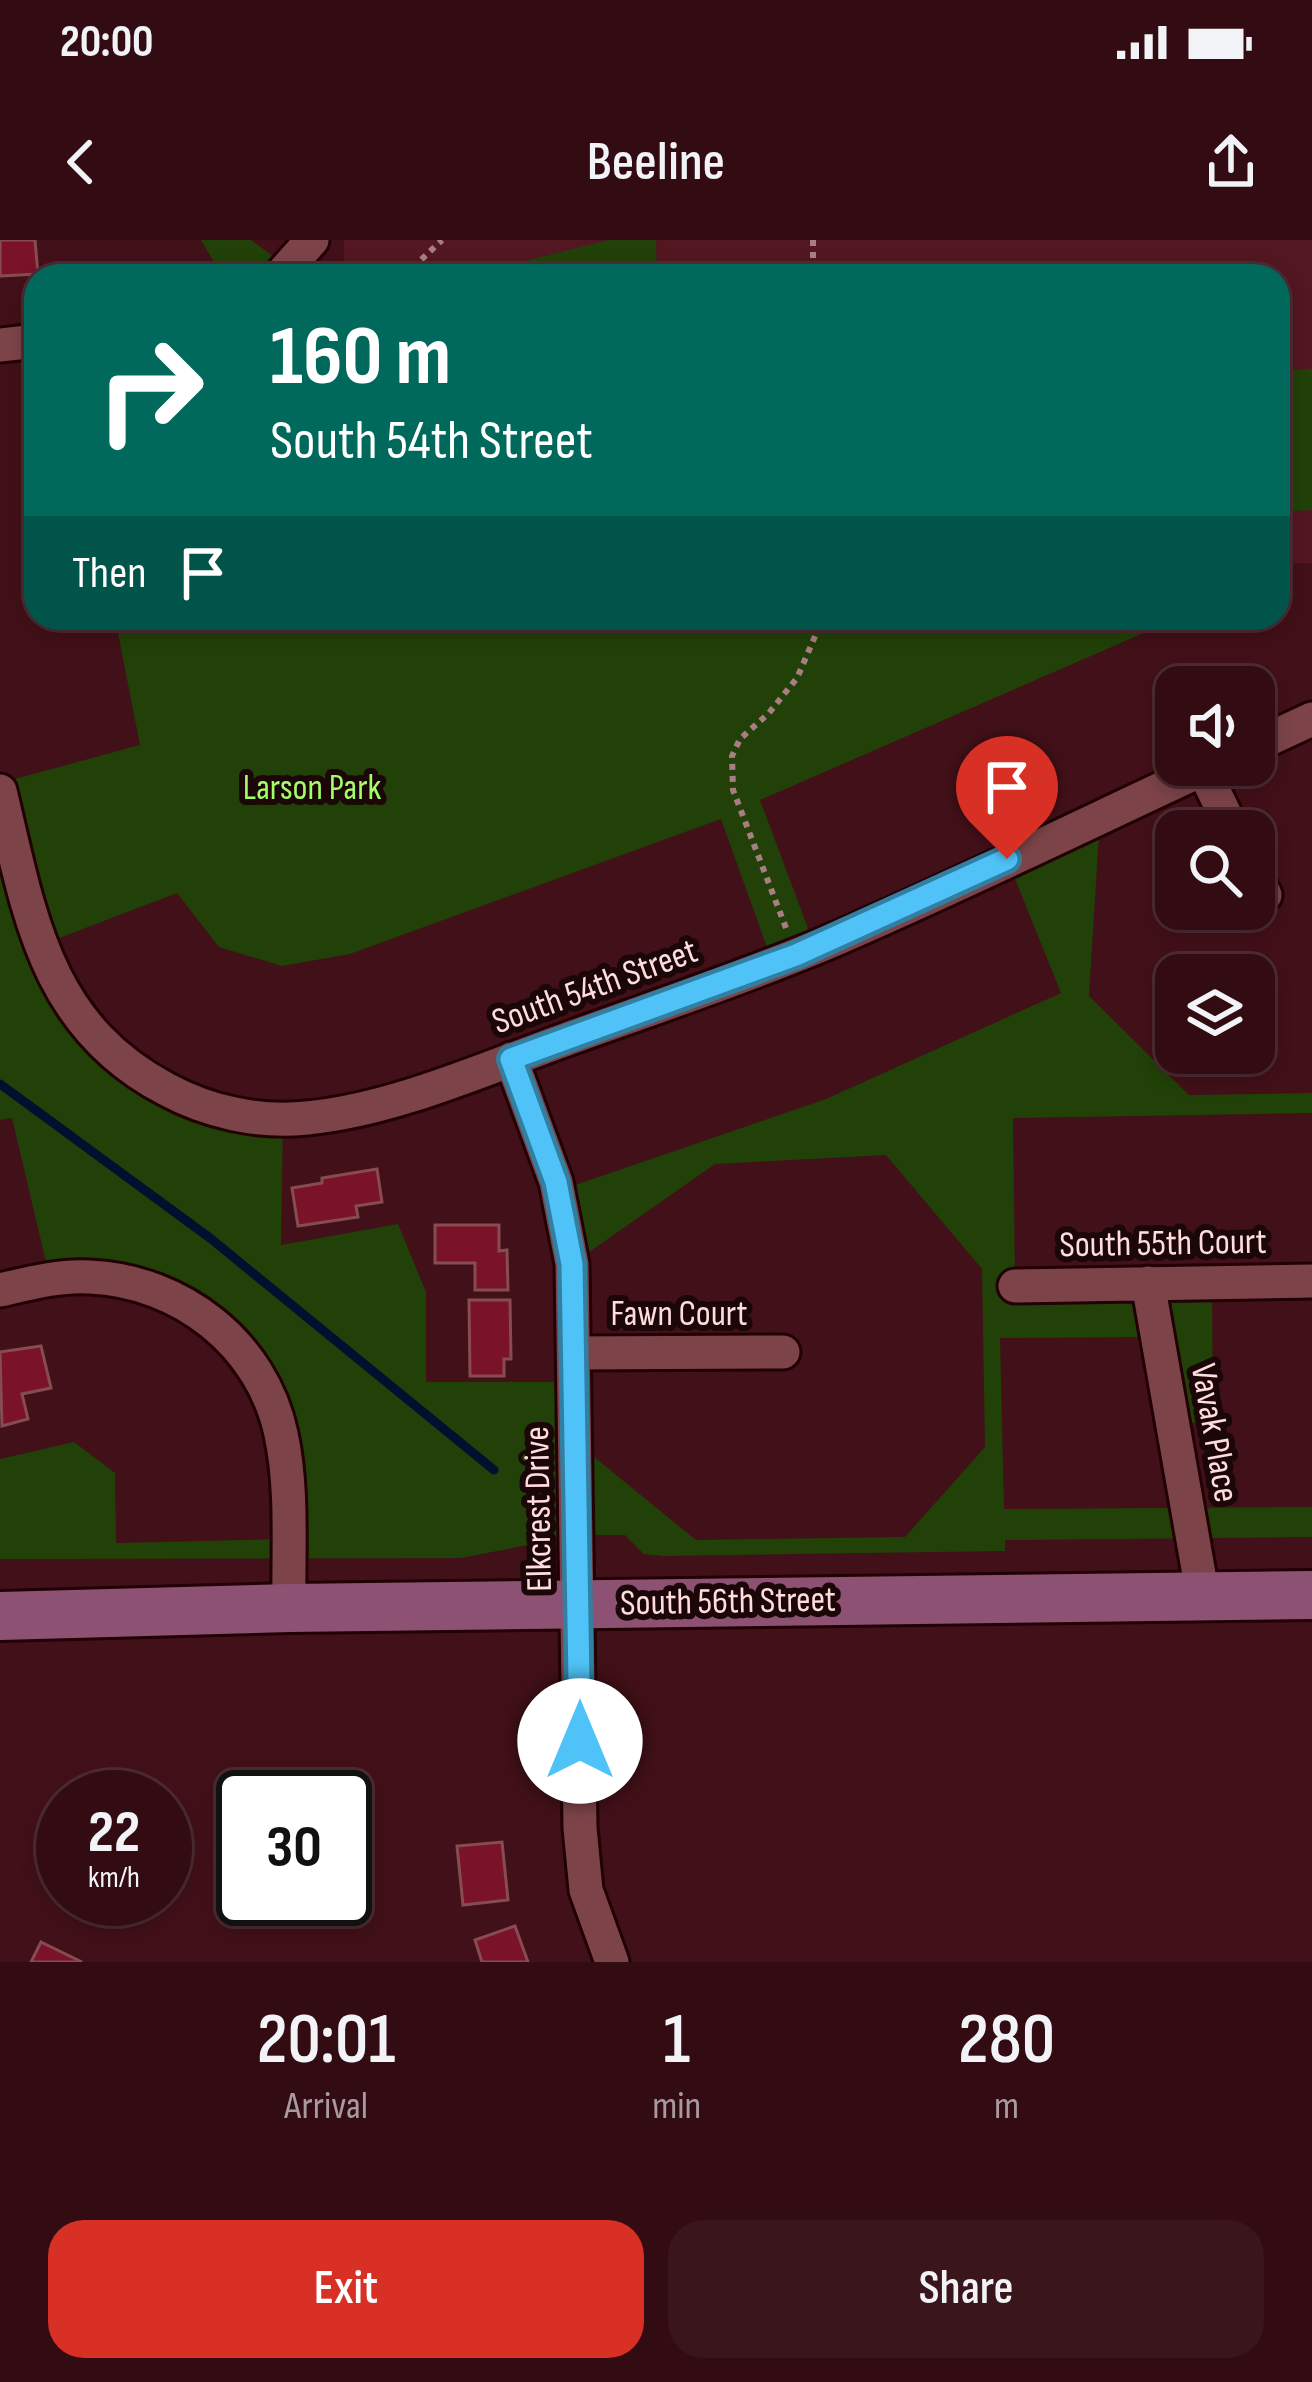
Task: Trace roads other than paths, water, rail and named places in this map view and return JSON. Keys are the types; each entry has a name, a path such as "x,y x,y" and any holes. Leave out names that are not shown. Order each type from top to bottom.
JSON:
{"main road":[{"name":"South 56th Street","path":"0,1616 1312,1595"}],"street":[{"path":"291,264 312,240"},
{"path":"1275,736 1312,719"},
{"name":"South 54th Street","path":"0,791 40,946 55,982 113,1053 166,1090 232,1113 283,1120 364,1109 796,955 1166,786"},
{"name":"Elkcrest Drive","path":"511,1059 556,1182 572,1264 582,1862 593,1914 612,1962"},
{"path":"0,1290 78,1276 126,1281 185,1303 238,1348 264,1385 280,1427 286,1474 289,1608"},
{"name":"South 55th Court","path":"1015,1286 1312,1281"},
{"name":"Vavak Place","path":"1148,1283 1203,1597"},
{"name":"Fawn Court","path":"575,1353 783,1352"}],"waterway":[{"path":"0,1084 210,1238 494,1470"}],"park label":[{"name":"Larson Park","path":"312,788"}]}
